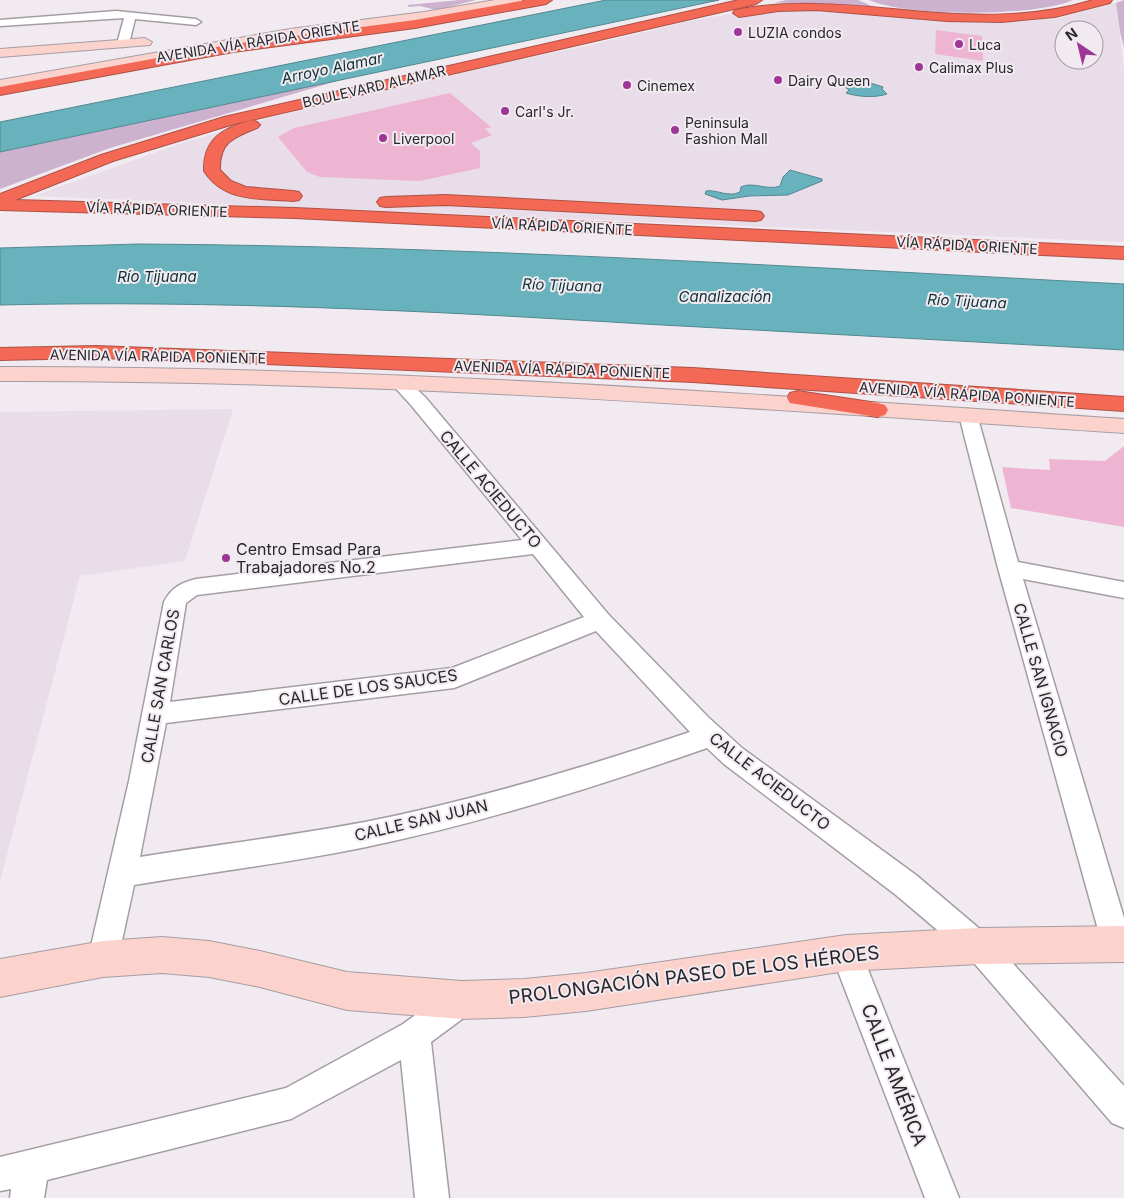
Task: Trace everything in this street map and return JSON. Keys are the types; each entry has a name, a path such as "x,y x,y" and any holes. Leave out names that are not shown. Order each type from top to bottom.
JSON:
{"highway":[{"path":"82,69 424,22 546,0"},
{"name":"BOULEVARD ALAMAR","path":"0,200 51,179 155,142 229,120 756,0"},
{"path":"618,39 770,0"},
{"path":"863,0 896,9 987,13 1051,8 1078,0"},
{"path":"310,196 244,192 225,185 212,171 212,154 218,144 229,134 250,125 284,116 618,39 772,7 816,6 931,16 996,18 1064,12 1106,0"},
{"path":"0,91 233,48 290,33"},
{"path":"382,84 578,48"},
{"path":"368,198 445,200 768,217"},
{"path":"183,210 445,200"},
{"name":"VÍA RÁPIDA ORIENTE","path":"0,205 183,210 1124,253"},
{"name":"AVENIDA VÍA RÁPIDA PONIENTE","path":"0,354 96,352 174,354 556,369 735,377 1124,404"},
{"path":"0,366 130,359 174,354"},
{"path":"556,369 802,398 877,410"}],"main road":[{"path":"424,16 483,0"},
{"name":"AVENIDA VÍA RÁPIDA ORIENTE","path":"0,84 290,33 424,16 517,0"},
{"path":"0,53 318,29"},
{"name":"AVENIDA VÍA RÁPIDA PONIENTE","path":"0,374 111,373 399,382 968,415 1124,426"},
{"name":"PROLONGACIÓN PASEO DE LOS HÉROES","path":"0,978 103,958 162,955 208,959 260,969 347,991 462,1000 524,998 586,992 846,953 978,946 1120,944"}],"street":[{"path":"0,22 116,14 196,22"},
{"path":"123,44 130,16"},
{"name":"CALLE ACIEDUCTO","path":"399,382 418,401 600,620 711,736 748,768 838,832 906,885 978,946 1124,1111"},
{"name":"CALLE SAN IGNACIO","path":"968,415 1009,568 1120,944"},
{"name":"CALLE SAN CARLOS","path":"103,958 124,873 156,714 175,602 183,592 188,589 539,546"},
{"path":"1009,568 1124,590"},
{"name":"CALLE DE LOS SAUCES","path":"156,714 454,678 600,620"},
{"name":"CALLE SAN JUAN","path":"124,873 352,837 400,827 602,773 711,736"},
{"name":"CALLE AMÉRICA","path":"846,953 942,1198"},
{"path":"19,1179 291,1103 414,1036 462,1000"},
{"path":"414,1036 432,1198"}],"shaded area":[{"path":"476,0 436,10 420,6 409,7 407,5"},
{"path":"786,0 858,0 872,6 891,10 971,16 1046,12 1073,7 1090,0 1097,0 1080,6 1053,11 1026,15 987,17 928,15 810,4 774,3"},
{"path":"869,0 1073,0 1055,6 1031,10 971,13 911,10 887,6"},
{"path":"1124,0 1124,47 1116,3"},
{"name":"Peninsula Fashion Mall","path":"1116,3 1124,69 1124,242 34,196 185,142 266,119 461,72 586,46 691,21 780,7 979,23 1057,19"},
{"path":"344,79 110,148 0,189 0,152"},
{"path":"233,409 185,561 80,576 0,881 0,412"}],"water":[{"name":"Arroyo Alamar","path":"606,0 719,0 0,152 0,122"},
{"path":"861,80 883,87 882,89 887,94 866,96 846,93 849,90 845,87"},
{"path":"790,170 822,179 822,181 788,195 749,196 722,200 705,194 706,191 710,191 736,194 740,192 741,187 746,185 780,186 783,177"},
{"name":"Canalización","path":"139,244 509,253 1124,284 1124,350 402,311 242,305 0,305 0,248"}],"building":[{"name":"Luca","path":"936,30 982,36 983,61 935,54"},
{"name":"Liverpool","path":"450,93 491,127 485,129 492,135 471,143 480,151 480,168 420,181 320,177 307,172 278,137 294,128"},
{"path":"1124,446 1124,527 1011,508 1002,467 1050,470 1049,459 1105,461"}],"place":[{"name":"LUZIA condos","path":"738,32"},
{"name":"Luca","path":"959,44"},
{"name":"Calimax Plus","path":"919,67"},
{"name":"Dairy Queen","path":"778,80"},
{"name":"Cinemex","path":"627,85"},
{"name":"Carl's Jr.","path":"505,111"},
{"name":"Peninsula Fashion Mall","path":"675,130"},
{"name":"Liverpool","path":"383,138"},
{"name":"Centro Emsad Para Trabajadores No.2","path":"226,558"}],"water label":[{"name":"Río Tijuana","path":"157,276"},
{"name":"Río Tijuana","path":"562,285"},
{"name":"Río Tijuana","path":"967,301"}]}
